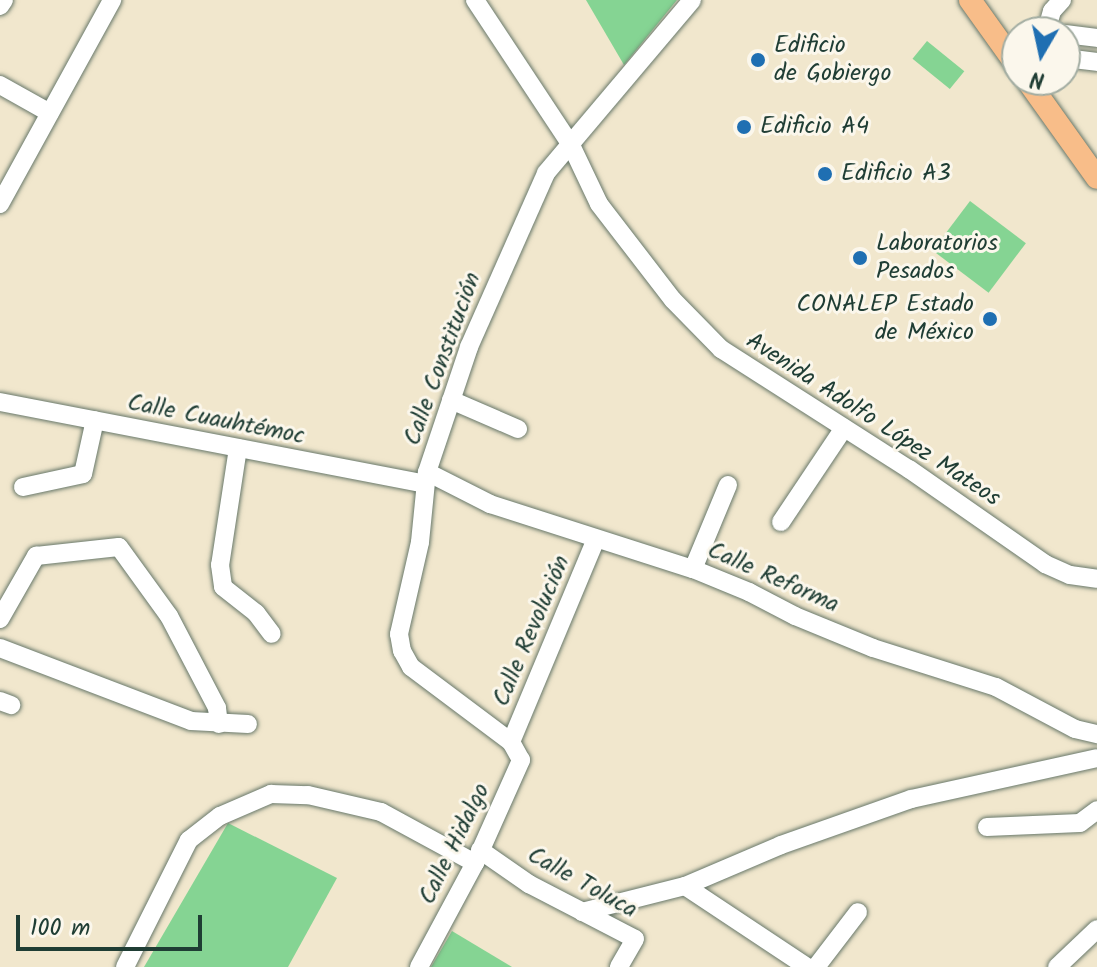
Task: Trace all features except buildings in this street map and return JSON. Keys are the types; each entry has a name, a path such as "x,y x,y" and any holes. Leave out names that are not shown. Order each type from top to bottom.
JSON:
{"main road":[{"path":"970,0 1001,44"},
{"path":"1041,96 1097,178"}],"street":[{"path":"0,6 4,0"},
{"path":"0,204 112,0"},
{"name":"Avenida Adolfo López Mateos","path":"475,0 571,145 599,204 673,300 721,349 1045,564 1070,575 1097,579"},
{"name":"Calle Constitución","path":"511,742 411,667 402,651 399,634 420,542 425,478 469,347 529,204 546,173 692,0"},
{"path":"1051,16 1062,0"},
{"path":"0,85 50,113"},
{"path":"451,400 518,429"},
{"name":"Calle Cuauhtémoc","path":"0,402 238,448 425,478"},
{"path":"23,487 83,474 95,420"},
{"path":"781,522 844,428"},
{"path":"238,448 220,565 223,587 256,613 272,634"},
{"name":"Calle Reforma","path":"425,478 490,504 693,569 873,648 996,687 1075,729 1097,734"},
{"path":"693,569 728,485"},
{"name":"Calle Revolución","path":"511,742 596,539"},
{"path":"0,619 36,556 119,547 169,616 217,708 219,724"},
{"path":"0,648 191,721 248,724"},
{"name":"Calle Hidalgo","path":"419,967 518,772 521,760 511,742"},
{"path":"582,912 685,886 781,845 911,799 1097,758"},
{"name":"Calle Toluca","path":"125,967 189,840 220,816 271,794 308,795 381,812 478,856 635,939 619,967"},
{"path":"987,827 1080,823 1097,810"},
{"path":"685,886 807,967"},
{"path":"816,967 858,912"},
{"path":"1057,967 1097,929"}],"green space":[{"path":"586,0 677,0 624,65"},
{"path":"927,41 964,71 950,89 913,59"},
{"path":"970,201 1026,243 989,293 933,251"},
{"path":"228,823 337,878 288,967 144,967"},
{"path":"452,931 512,967 431,967"}],"place":[{"name":"Edificio de Gobiergo","path":"758,60"},
{"name":"Edificio A4","path":"744,127"},
{"name":"Edificio A3","path":"825,174"},
{"name":"Laboratorios Pesados","path":"860,258"},
{"name":"CONALEP Estado de México","path":"990,319"}]}
